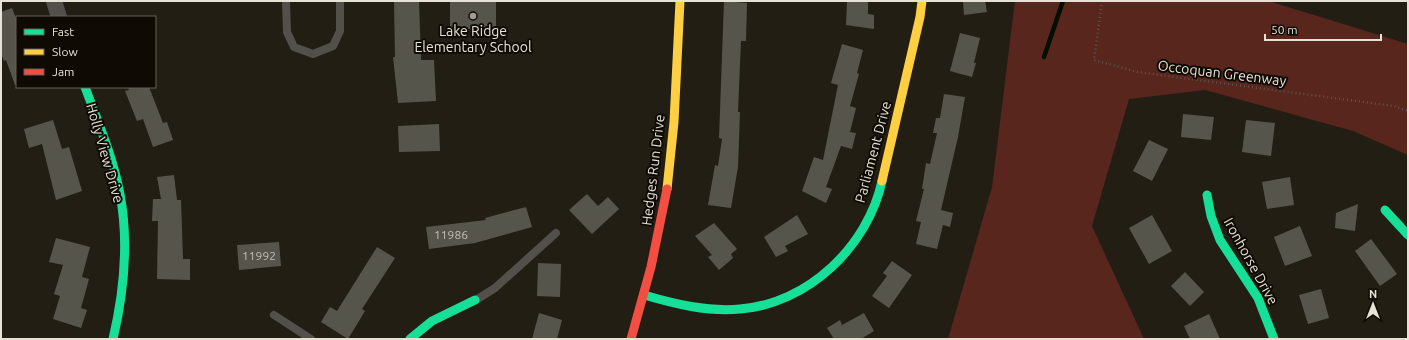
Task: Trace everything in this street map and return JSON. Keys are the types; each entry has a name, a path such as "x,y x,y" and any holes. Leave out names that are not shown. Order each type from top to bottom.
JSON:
{"street":[{"path":"54,1 60,16"},
{"name":"Hedges Run Drive","path":"631,339 657,244 667,193 674,133 680,1"},
{"name":"Parliament Drive","path":"644,296 696,307 725,309 754,307 787,296 805,287 836,263 862,232 874,210 920,17 922,1"},
{"name":"Holly View Drive","path":"85,88 101,130 120,193 123,221 124,263 121,299 113,339"},
{"name":"Ironhorse Drive","path":"1206,195 1211,216 1220,240 1258,298 1274,339"},
{"path":"1385,210 1408,235"},
{"path":"410,339 426,324 446,312 475,300"}],"lane":[{"path":"286,1 287,32 294,47 313,54 333,46 336,41 340,31 340,1"},
{"path":"475,300 495,288 556,233"},
{"path":"274,315 311,339"}],"path":[{"name":"Occoquan Greenway","path":"1102,1 1094,60 1138,72 1394,106 1408,110"}],"shaded area":[{"path":"1015,1 1268,1 1408,44 1408,155 1353,131 1205,90 1129,99 1092,226 1144,339 948,339 992,187"}],"building":[{"path":"394,1 419,1 421,60 434,60 436,101 398,103 393,57 395,57"},
{"name":"Lake Ridge Elementary School","path":"450,1 496,1 496,28 450,30"},
{"path":"724,1 747,3 746,41 741,41 738,112 740,112 738,167 731,208 708,205 715,165 718,166 722,139 719,138"},
{"path":"847,1 868,1 868,14 874,15 874,29 846,25"},
{"path":"963,1 985,1 987,12 964,15"},
{"path":"12,8 16,18 15,85 6,60 4,61 1,54 1,12"},
{"path":"960,33 980,38 972,77 950,71"},
{"path":"842,44 863,50 857,73 859,74 850,106 856,108 850,132 856,133 852,149 841,146 826,187 832,189 826,203 802,191 814,157 823,160 838,85 831,83"},
{"path":"128,88 149,88 163,123 167,122 173,140 153,147 143,119 137,121 125,91 129,90"},
{"path":"944,94 965,97 958,137 941,210 953,213 950,227 943,225 937,249 916,244 921,222 916,221 924,189 922,189 926,163 930,164 937,133 933,133 936,118 940,118"},
{"path":"1183,114 1214,117 1211,140 1181,137"},
{"path":"53,120 62,149 69,147 82,191 56,200 42,144 29,148 24,129"},
{"path":"1246,120 1275,123 1271,156 1242,152"},
{"path":"439,124 440,151 399,152 398,126"},
{"path":"1149,140 1168,149 1152,181 1133,171"},
{"path":"174,175 177,200 181,200 183,259 190,259 190,280 157,279 158,221 152,221 153,199 161,199 157,177"},
{"path":"1290,177 1294,205 1267,209 1262,182"},
{"path":"587,194 598,206 608,197 619,209 592,234 569,210"},
{"path":"1358,204 1355,231 1335,228 1336,213"},
{"path":"526,207 532,227 475,243 429,249 426,227 486,220 485,218"},
{"path":"797,215 808,234 785,246 788,251 776,257 764,237"},
{"path":"1152,215 1172,251 1149,264 1129,228"},
{"path":"714,223 737,249 731,254 733,258 719,270 708,257 712,255 695,236"},
{"path":"1300,226 1312,256 1285,266 1274,237"},
{"path":"56,238 90,247 82,277 89,279 81,308 87,310 81,328 53,319 60,296 54,294 63,265 49,262"},
{"path":"1371,239 1397,274 1380,286 1355,251"},
{"path":"279,242 281,266 239,270 237,245"},
{"path":"377,247 395,258 362,309 365,311 348,339 321,322 330,307 337,311"},
{"path":"892,261 912,275 889,308 872,296 887,276 883,273"},
{"path":"538,263 561,264 560,297 537,296"},
{"path":"1185,272 1204,292 1190,306 1171,286"},
{"path":"1321,289 1329,318 1308,324 1299,295"},
{"path":"539,313 562,320 557,339 532,339"},
{"path":"864,313 874,331 861,339 834,339 827,328 840,320 842,325"},
{"path":"1209,314 1220,339 1190,339 1184,326"}],"waterway":[{"path":"1044,57 1063,1"}],"traffic: fast":[{"path":"85,88 105,140 117,180 123,212 125,249 124,267 120,303 113,339"},
{"path":"644,295 691,306 728,310 765,305 789,296 811,283 831,268 849,249 863,228 875,205 882,181"},
{"path":"1207,195 1211,216 1220,240 1258,298 1274,339"},
{"path":"1385,210 1408,235"},
{"path":"410,339 432,321 475,300"}],"traffic: slow":[{"path":"667,189 674,122 680,1"},
{"path":"882,181 920,17 922,1"}],"traffic: jam":[{"path":"631,339 651,267 667,189"}],"place":[{"name":"Lake Ridge Elementary School","path":"473,16"}]}
